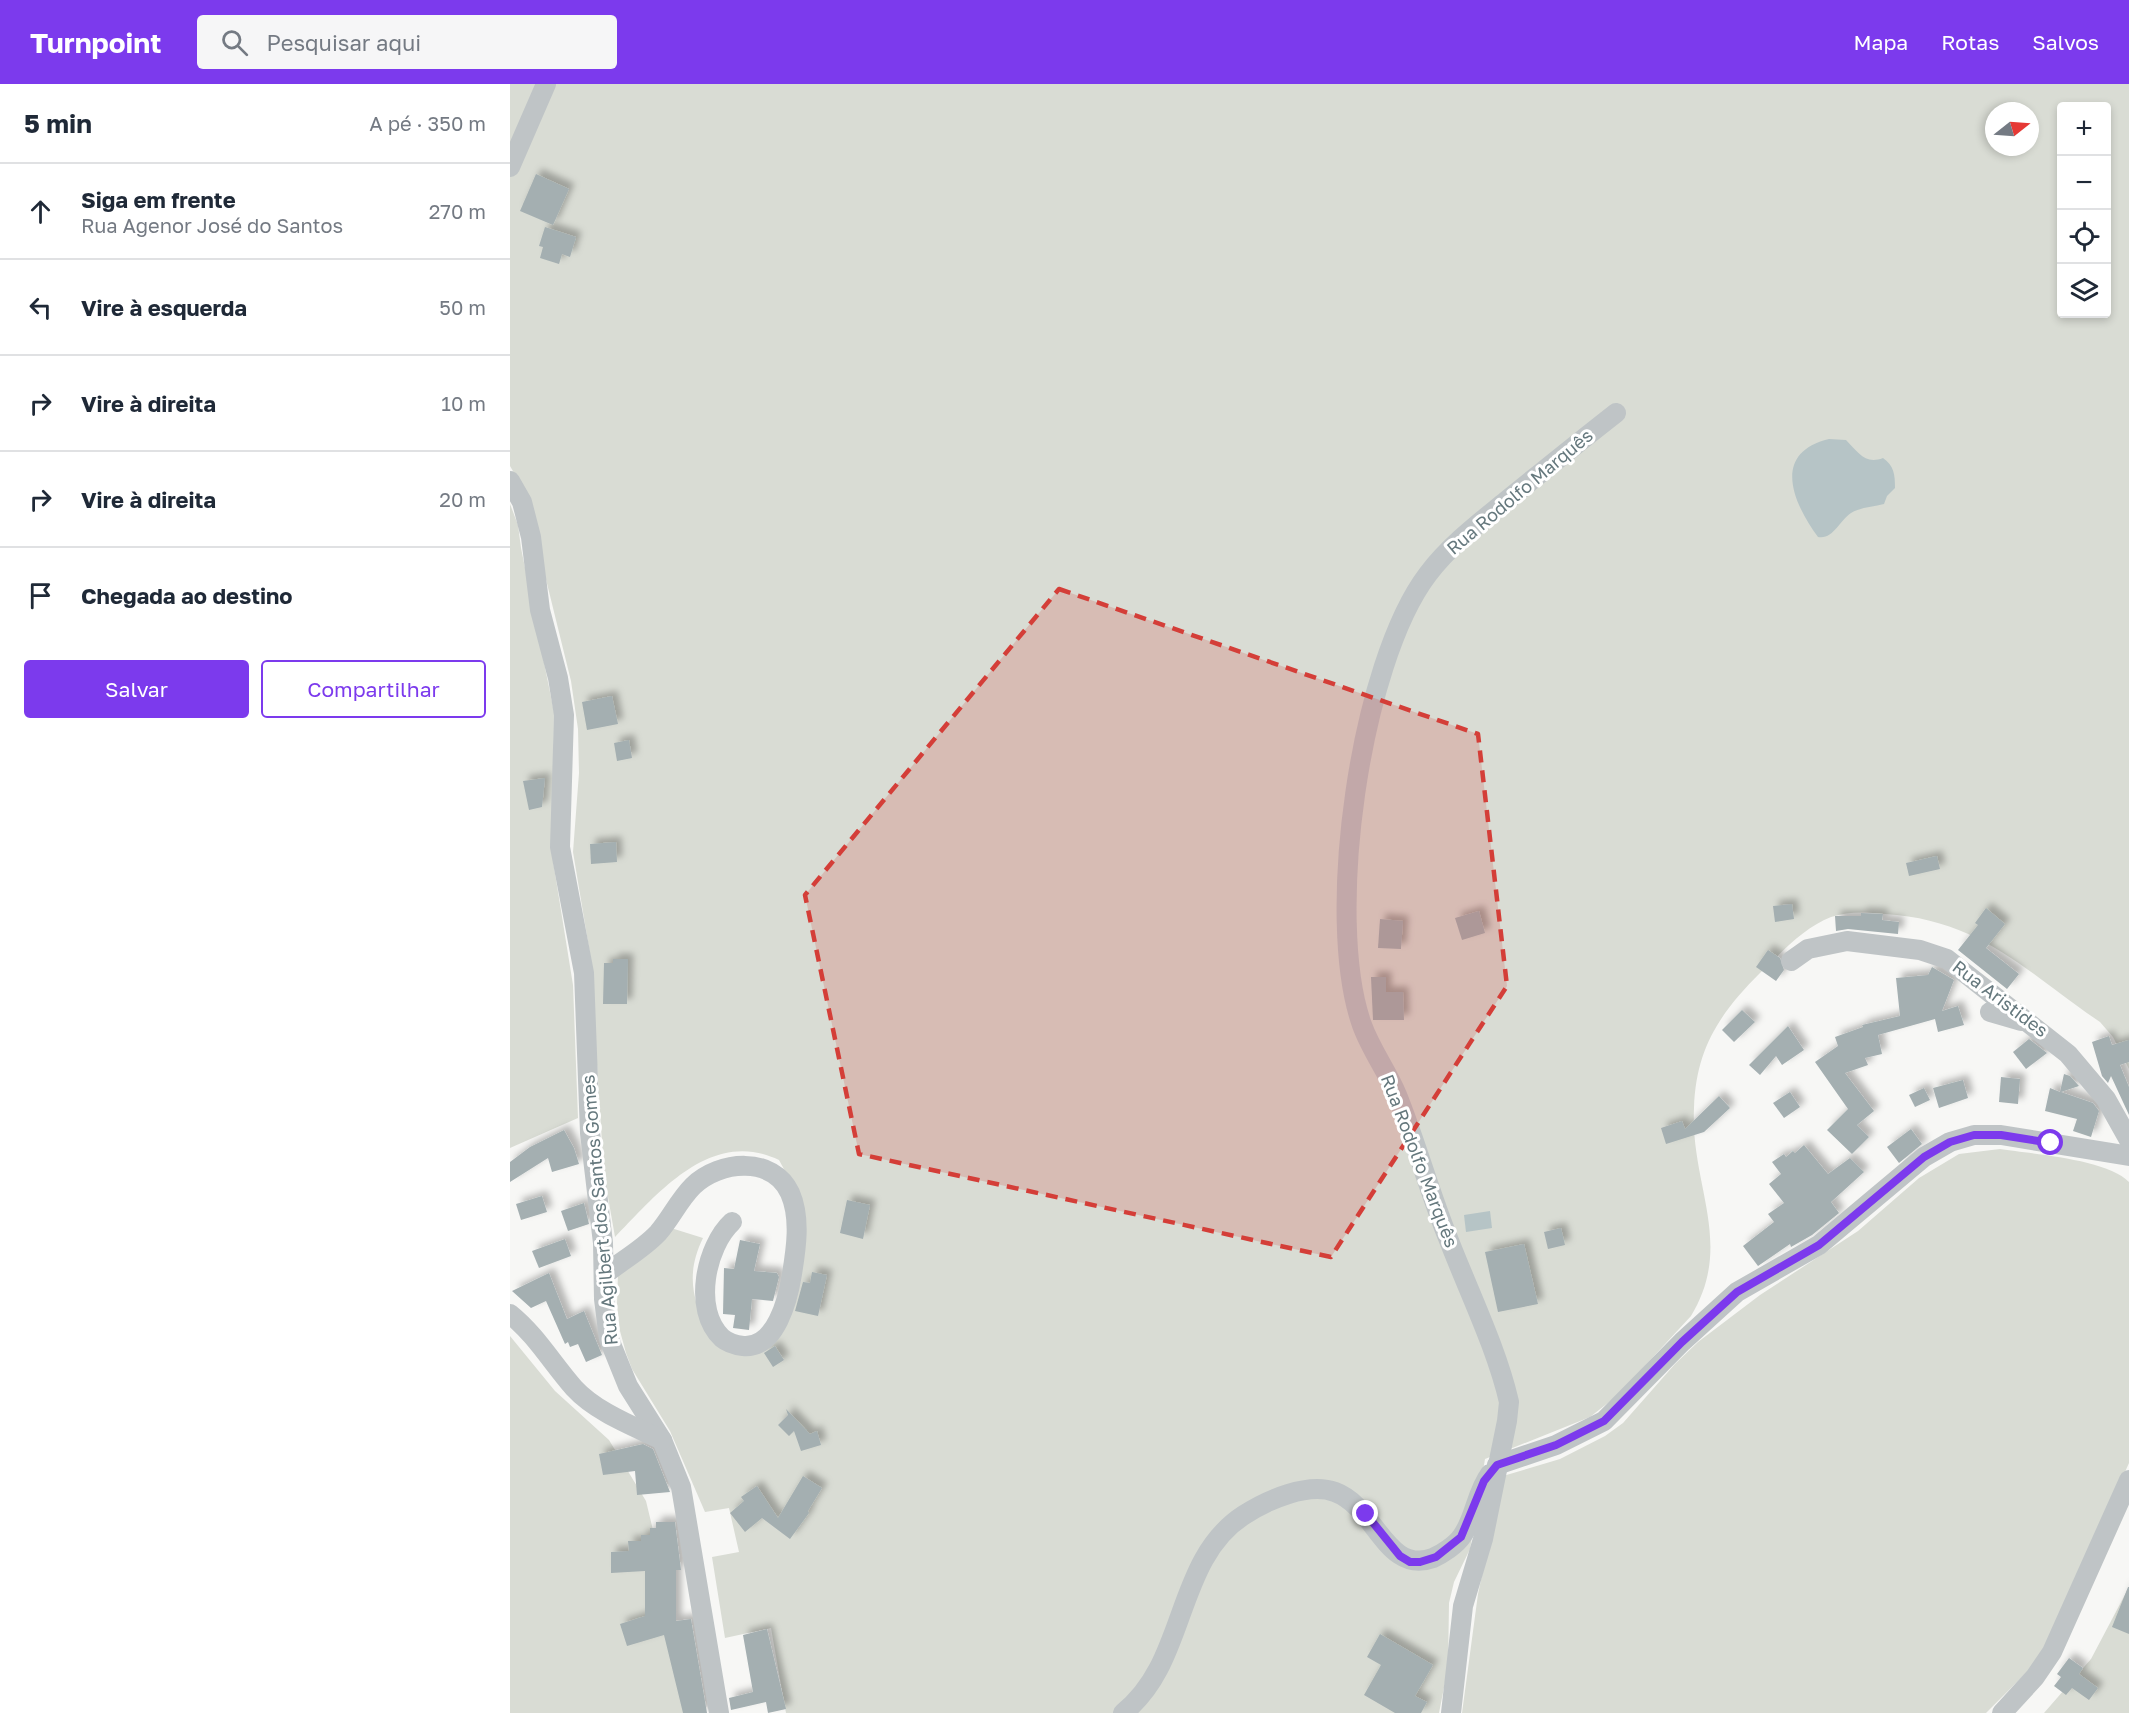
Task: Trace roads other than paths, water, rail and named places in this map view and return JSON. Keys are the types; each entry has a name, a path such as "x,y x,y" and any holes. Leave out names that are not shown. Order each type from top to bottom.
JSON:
{"street":[{"path":"510,167 546,84"},
{"name":"Rua Rodolfo Marquês","path":"1451,1713 1463,1606 1483,1539 1509,1412 1503,1382 1429,1189 1398,1097 1367,1038 1356,1006 1350,946 1349,849 1361,766 1379,675 1408,606 1419,586 1444,556 1474,527 1557,458 1616,413"},
{"name":"Rua Agilbert dos Santos Gomes","path":"510,481 522,502 530,529 540,610 558,678 564,716 560,847 584,973 590,1133 603,1243 606,1320 613,1355 627,1386 662,1440 681,1487 719,1713"},
{"name":"Rua Aristides","path":"1791,961 1808,949 1847,941 1920,950 1947,959 2068,1054 2106,1099 2129,1140"},
{"path":"1990,1012 2032,1025"},
{"path":"1123,1713 1144,1692 1158,1669 1175,1634 1205,1554 1229,1526 1245,1514 1296,1493 1309,1490 1333,1491 1346,1497 1366,1514 1400,1556 1410,1562 1420,1562 1436,1557 1461,1537 1484,1481 1497,1465 1550,1447 1604,1421 1682,1342 1737,1292 1819,1245 1924,1157 1950,1142 1974,1135 2001,1135 2129,1156"},
{"path":"604,1275 657,1234 688,1192 705,1176 730,1167 756,1167 768,1170 777,1175 791,1197 795,1211 795,1253 791,1280 775,1327 757,1345 731,1344 721,1337 709,1312 706,1271 708,1263 716,1241 732,1222"},
{"path":"510,1314 530,1332 574,1387 587,1399 662,1440"},
{"path":"2002,1713 2035,1677 2052,1653 2129,1480"}]}
